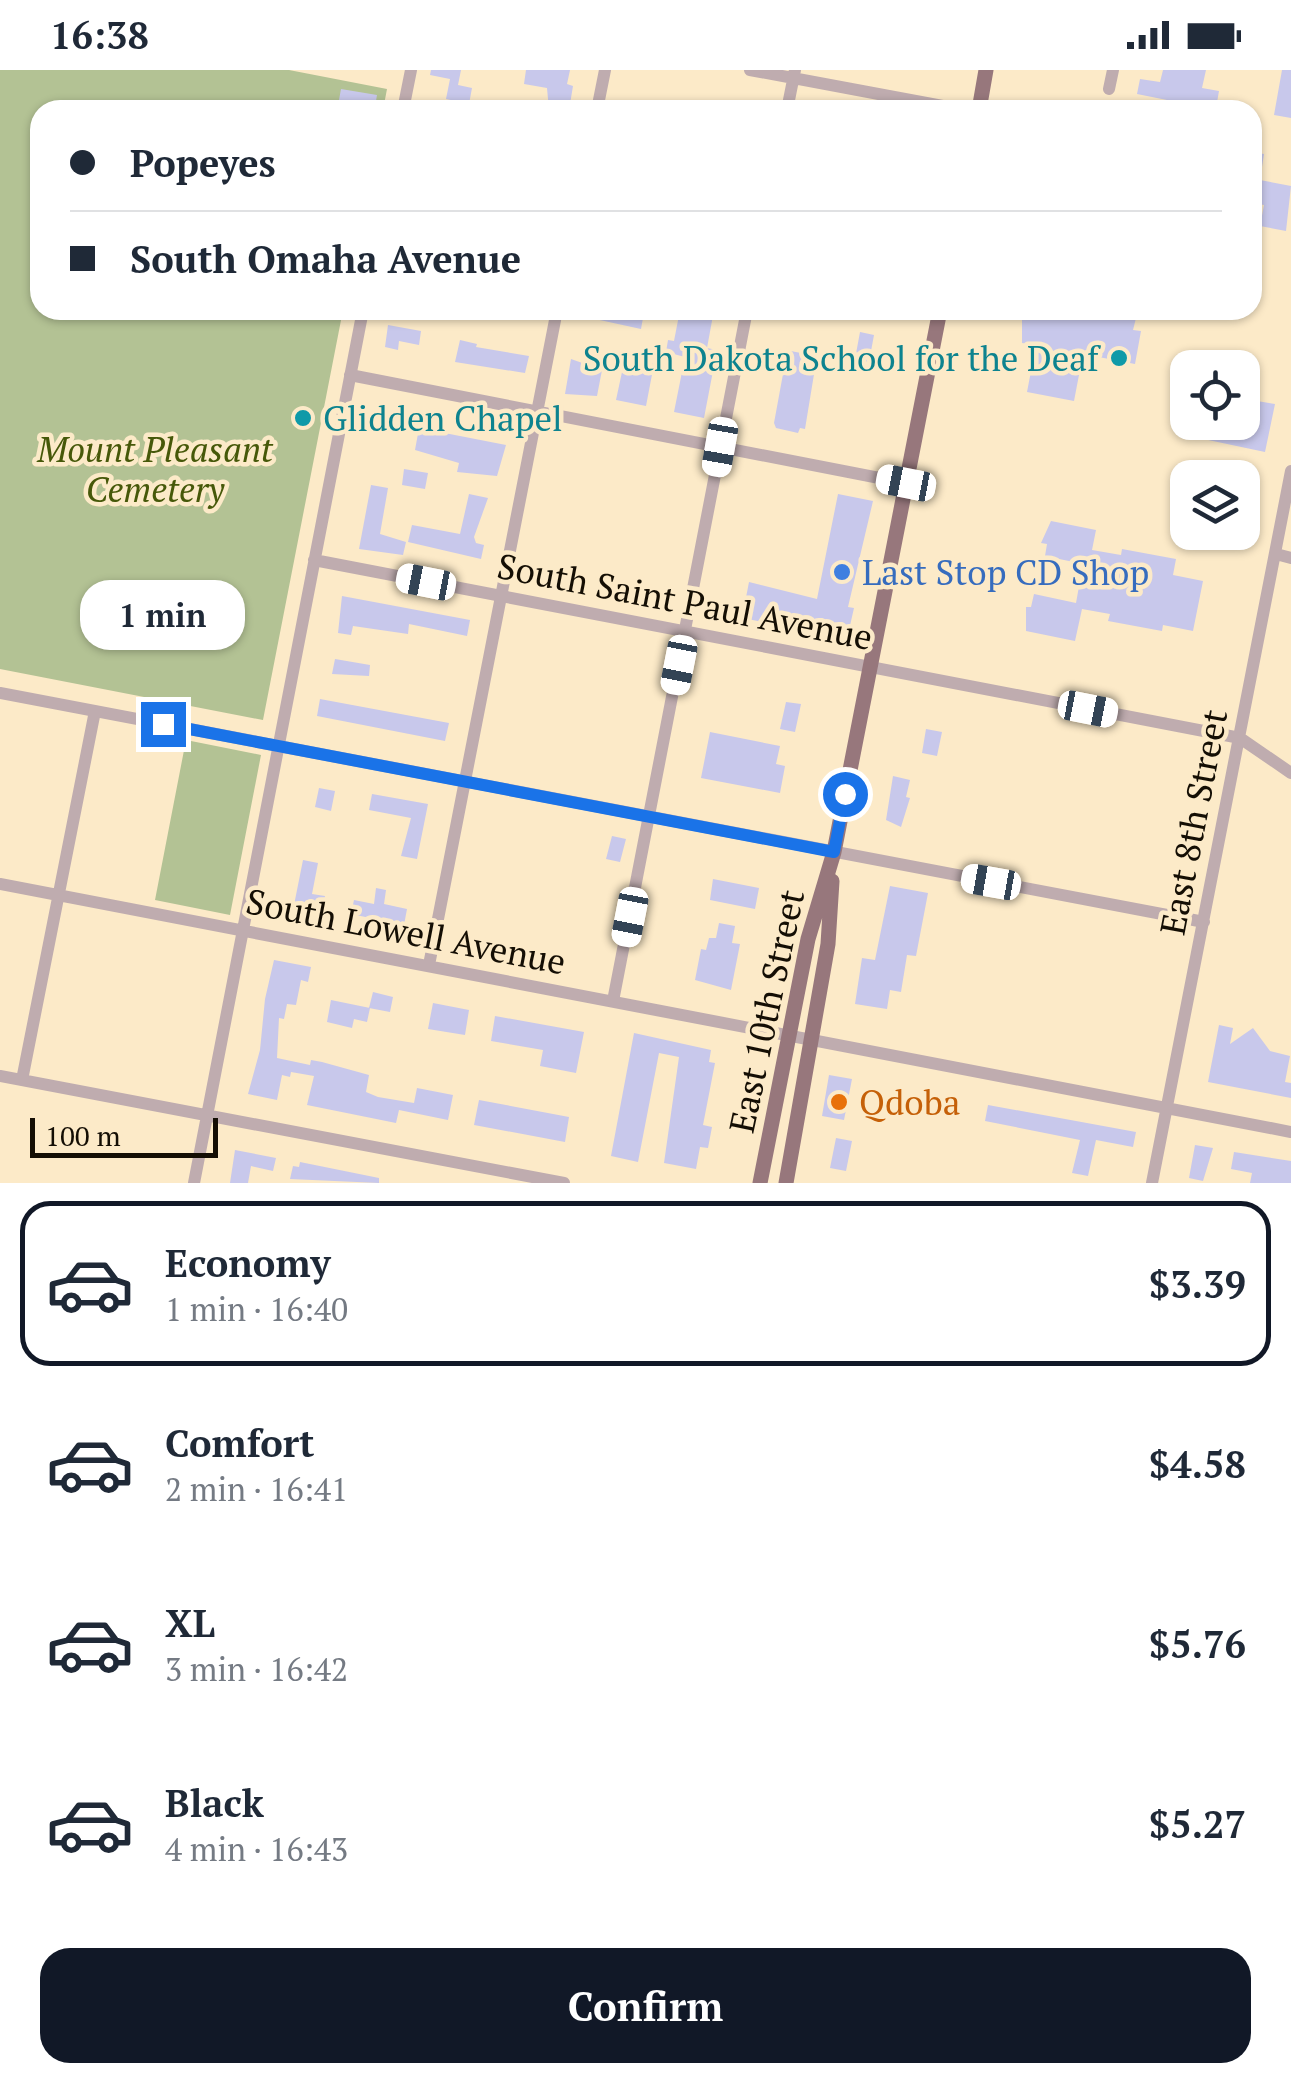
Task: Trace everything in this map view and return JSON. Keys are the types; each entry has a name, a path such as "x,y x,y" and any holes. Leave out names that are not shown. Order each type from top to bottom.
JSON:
{"main road":[{"path":"980,100 986,70"},
{"name":"East 10th Street","path":"760,1183 808,939 834,852 938,320"},
{"name":"East 10th Street","path":"786,1183 814,1041 828,944 834,852"}],"street":[{"path":"405,100 411,70"},
{"path":"599,100 605,70"},
{"path":"750,70 794,74 917,100"},
{"path":"1109,88 1113,70"},
{"path":"789,100 794,74"},
{"path":"194,1183 361,320"},
{"path":"429,966 555,320"},
{"path":"614,1001 745,320"},
{"path":"350,375 906,483"},
{"name":"East 8th Street","path":"1152,1183 1291,472"},
{"path":"1276,554 1291,558"},
{"name":"South Saint Paul Avenue","path":"314,560 1240,738"},
{"path":"0,693 1204,922"},
{"path":"22,1080 94,711"},
{"path":"1240,738 1291,772"},
{"name":"South Lowell Avenue","path":"0,884 1291,1132"},
{"path":"0,1076 564,1183"}],"green space":[{"name":"Mount Pleasant Cemetery","path":"0,70 289,70 387,89 385,100 30,100 30,320 341,320 263,720 0,669"},
{"path":"186,740 261,755 230,915 155,900"}],"building":[{"path":"431,70 461,70 458,85 472,88 470,100 446,99 450,79 430,75"},
{"path":"526,70 570,70 567,84 573,86 571,100 548,100 547,88 524,84"},
{"path":"1163,70 1206,70 1202,88 1219,91 1217,100 1167,100 1137,94 1140,79 1160,82"},
{"path":"1282,70 1291,70 1291,118 1274,115"},
{"path":"341,89 377,95 376,100 339,100"},
{"path":"1262,180 1291,186 1286,231 1262,226"},
{"path":"600,320 643,320 641,329"},
{"path":"678,320 712,320 707,348 717,350 704,418 674,412 685,357 666,352 668,340 674,341"},
{"name":"South Dakota School for the Deaf","path":"1022,320 1136,320 1133,330 1141,331 1135,364 1083,354 1074,401 1027,392 1036,345 1022,343"},
{"path":"388,325 421,331 419,345 399,341 398,350 385,347"},
{"path":"860,332 874,335 869,362 855,359"},
{"path":"460,340 477,344 476,347 529,356 525,373 455,362"},
{"path":"780,349 817,356 805,429 800,428 798,433 776,428 774,423 783,374 775,373"},
{"path":"625,358 654,364 646,406 616,400"},
{"path":"571,359 602,370 597,396 565,394"},
{"path":"1260,402 1275,404 1265,452 1208,440 1260,440"},
{"path":"379,412 403,416 401,432 376,428"},
{"path":"419,428 506,445 497,476 457,472 459,463 415,450"},
{"path":"404,469 428,473 425,489 402,485"},
{"path":"371,485 388,488 380,534 406,542 403,555 359,549"},
{"path":"469,494 488,498 474,537 476,543 484,545 481,559 408,542 412,525 460,534"},
{"path":"838,494 873,501 848,607 854,608 849,630 765,613 763,622 742,618 749,582 817,599"},
{"path":"1051,521 1096,530 1092,550 1121,555 1122,549 1176,559 1173,575 1203,581 1193,631 1163,625 1162,631 1108,621 1110,614 1082,609 1075,641 1026,631 1026,607 1031,607 1034,594 1076,603 1083,564 1045,556 1047,544 1041,543"},
{"path":"342,596 470,620 467,636 409,624 408,634 353,626 351,635 338,633"},
{"path":"335,659 370,665 369,676 332,674"},
{"path":"320,699 449,723 445,741 317,716"},
{"path":"786,702 801,704 795,732 780,729"},
{"path":"926,729 942,732 937,756 922,753"},
{"path":"710,732 780,746 776,764 785,766 780,793 701,778"},
{"path":"893,776 910,780 906,797 910,798 901,827 886,820"},
{"path":"319,788 335,791 331,811 315,807"},
{"path":"372,794 428,804 417,859 401,856 411,818 369,810"},
{"path":"612,836 626,839 620,862 606,859"},
{"path":"303,860 318,863 312,894 325,896 323,912 293,910"},
{"path":"713,879 759,888 755,909 710,900"},
{"path":"890,886 928,893 916,956 907,955 901,992 890,990 887,1009 855,1004 862,958 875,960"},
{"path":"376,888 386,890 384,904 407,909 404,925 351,914 354,900 374,904"},
{"path":"719,923 735,926 732,943 740,944 731,990 695,980 701,949 706,950 709,938 716,938"},
{"path":"274,960 311,967 308,982 301,980 296,1005 287,1004 284,1019 279,1018 277,1058 310,1065 311,1060 322,1062 369,1075 366,1092 378,1097 414,1103 417,1088 453,1095 448,1120 399,1110 396,1123 307,1105 314,1076 291,1072 290,1077 282,1075 277,1100 248,1094 260,1050"},
{"path":"373,992 393,997 390,1012 369,1008"},
{"path":"331,1000 370,1008 367,1022 354,1019 352,1028 327,1022"},
{"path":"433,1003 469,1010 465,1035 428,1029"},
{"path":"495,1016 584,1032 576,1073 540,1066 543,1050 491,1041"},
{"path":"1219,1025 1233,1028 1230,1044 1253,1028 1270,1051 1290,1056 1285,1082 1291,1083 1291,1098 1208,1082"},
{"path":"634,1033 711,1050 709,1062 715,1063 703,1125 712,1127 708,1148 700,1147 696,1169 664,1163 679,1057 659,1053 638,1162 611,1156"},
{"path":"829,1075 852,1079 844,1120 822,1116"},
{"path":"479,1100 569,1117 565,1142 474,1125"},
{"path":"988,1105 1136,1132 1133,1147 1096,1140 1088,1176 1072,1173 1080,1140 985,1121"},
{"path":"836,1138 852,1141 846,1171 830,1168"},
{"path":"1195,1145 1213,1148 1203,1181 1189,1178"},
{"path":"235,1150 276,1158 273,1171 251,1166 248,1183 230,1183"},
{"path":"1234,1152 1291,1161 1291,1183 1250,1183 1252,1173 1231,1169"},
{"path":"300,1162 379,1178 379,1183 290,1179 293,1166 299,1167"}],"place":[{"name":"South Dakota School for the Deaf","path":"1119,358"},
{"name":"Glidden Chapel","path":"303,418"},
{"name":"Last Stop CD Shop","path":"842,572"},
{"name":"Qdoba","path":"839,1102"}],"route":[{"path":"163,724 834,852 845,794"}]}
